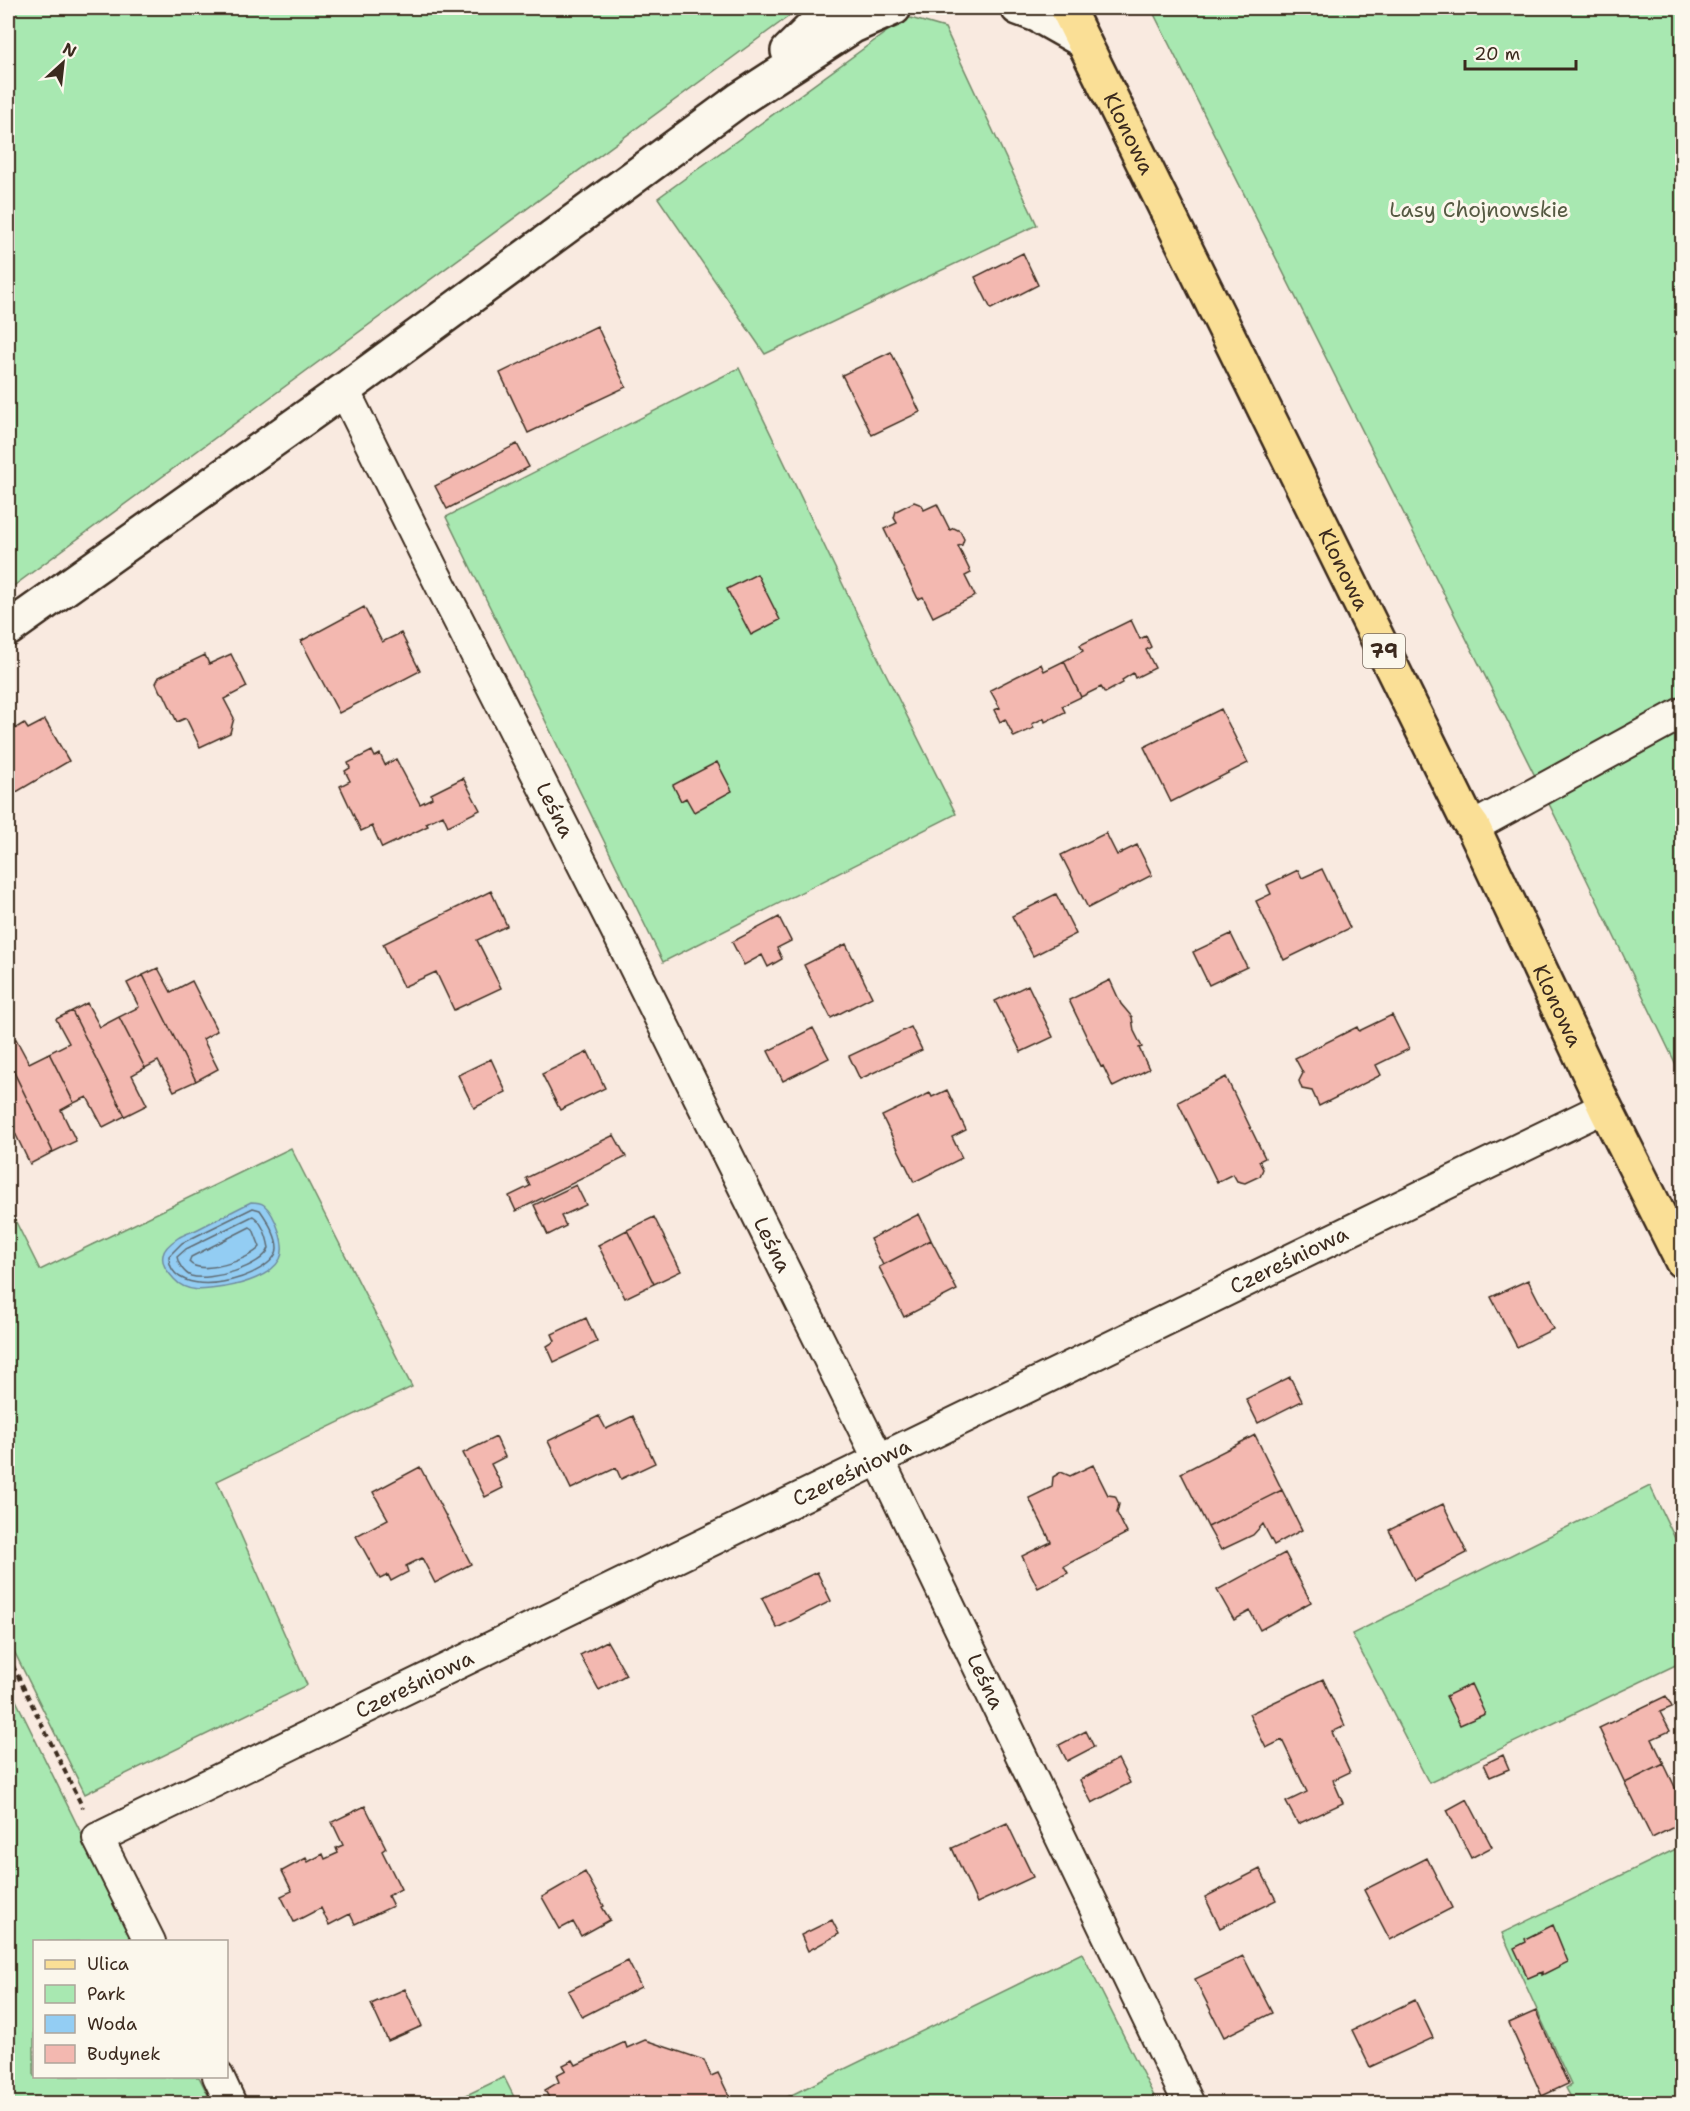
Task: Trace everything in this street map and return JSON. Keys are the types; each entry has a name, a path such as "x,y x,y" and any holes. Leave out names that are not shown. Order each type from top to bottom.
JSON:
{"main road":[{"path":"740,99 832,8"},
{"path":"8,629 344,390 740,99 853,26 894,8"},
{"path":"1018,8 1037,15 1083,41"},
{"name":"Klonowa","path":"1067,8 1466,816 1473,826 1605,1107 1683,1261"}],"street":[{"name":"Leśna","path":"344,390 879,1460 1189,2103"},
{"path":"1473,826 1683,713"},
{"name":"Czereśniowa","path":"98,1838 1605,1107"},
{"path":"98,1838 149,1940"},
{"path":"219,2078 231,2103"}],"path":[{"path":"8,1656 98,1838"}],"green space":[{"path":"8,8 800,8 8,590"},
{"name":"Lasy Chojnowskie","path":"1151,8 1682,8 1682,1077 1585,876"},
{"path":"907,17 945,28 1037,225 765,354 658,198"},
{"path":"739,368 956,814 663,962 446,517"},
{"path":"291,1148 412,1387 217,1481 307,1685 85,1794 8,1639 8,1206 40,1270"},
{"path":"1650,1486 1682,1553 1682,1662 1429,1783 1352,1634"},
{"path":"8,1684 134,1940 33,1940 33,2078 200,2078 212,2103 8,2103"},
{"path":"1682,1846 1682,2103 1574,2103 1566,2088 1571,2085 1502,1933"},
{"path":"1082,1953 1156,2100 1149,2103 775,2103"},
{"path":"504,2077 517,2103 450,2103"}],"water":[{"path":"251,1202 264,1205 276,1223 282,1253 276,1265 263,1275 232,1286 198,1290 179,1284 163,1262 164,1252 169,1245 180,1237"}],"building":[{"path":"1023,253 1038,285 991,309 975,277"},
{"path":"597,326 626,387 528,433 500,373"},
{"path":"891,352 920,412 872,435 842,375"},
{"path":"517,444 529,467 447,509 435,486"},
{"path":"914,502 922,505 924,510 937,504 950,530 954,528 960,531 964,539 962,545 958,546 971,573 965,576 975,596 933,617 923,597 918,599 884,529 897,523 894,518 896,511"},
{"path":"757,574 780,620 751,635 727,589"},
{"path":"364,607 382,642 401,633 420,671 339,713 301,641"},
{"path":"1131,620 1140,639 1146,636 1151,647 1146,650 1155,668 1135,678 1133,673 1122,680 1123,683 1105,693 1101,687 1081,697 1064,661 1083,651 1080,645"},
{"path":"231,654 247,687 224,699 234,718 230,733 200,747 186,718 177,722 164,694 160,692 156,683 159,677 205,655 209,664"},
{"path":"1064,661 1081,697 1062,706 1065,712 1045,722 1044,718 1032,724 1034,728 1014,737 1005,719 1000,722 994,710 1000,708 990,690 1041,664 1044,671"},
{"path":"1221,709 1248,763 1171,802 1144,747"},
{"path":"45,720 69,761 8,797 8,733 24,723 28,729"},
{"path":"372,751 375,757 380,754 385,765 396,759 420,804 432,798 431,794 463,778 480,810 448,826 443,815 426,823 428,826 382,848 372,826 361,831 340,786 350,781 345,771 350,768 348,763"},
{"path":"717,762 732,791 694,812 686,798 681,801 673,785"},
{"path":"1106,833 1117,855 1137,845 1152,875 1088,908 1061,855"},
{"path":"1322,869 1350,928 1284,960 1256,901 1271,894 1267,885 1298,870 1302,878"},
{"path":"491,891 507,926 477,940 501,988 454,1010 436,972 403,987 383,944"},
{"path":"1056,894 1076,934 1033,956 1012,916"},
{"path":"779,917 791,941 777,948 782,959 768,967 762,955 744,965 732,942"},
{"path":"1231,934 1247,967 1209,985 1193,952"},
{"path":"846,944 872,997 831,1018 804,965"},
{"path":"158,968 171,992 192,981 217,1031 203,1039 218,1069 196,1081 143,975"},
{"path":"143,975 196,1081 174,1091 158,1061 145,1068 119,1017 139,1007 127,983"},
{"path":"1110,980 1121,1004 1132,1017 1134,1031 1142,1047 1139,1048 1149,1069 1113,1087 1069,1000"},
{"path":"1028,985 1053,1037 1021,1052 995,1001"},
{"path":"87,1003 100,1027 119,1017 145,1068 132,1075 147,1105 125,1116 72,1011"},
{"path":"72,1011 125,1116 103,1127 87,1097 74,1103 49,1053 69,1043 56,1019"},
{"path":"1392,1015 1409,1049 1376,1065 1381,1075 1319,1106 1312,1091 1302,1089 1299,1081 1303,1073 1295,1058 1357,1027 1359,1031"},
{"path":"911,1027 922,1050 860,1079 849,1056"},
{"path":"813,1028 829,1058 783,1081 768,1051"},
{"path":"16,1039 29,1063 49,1053 74,1103 61,1110 76,1141 53,1152 8,1060 8,1043"},
{"path":"588,1052 605,1088 560,1110 542,1074"},
{"path":"491,1059 506,1092 474,1108 458,1075"},
{"path":"8,1060 53,1152 30,1164 15,1133 8,1137"},
{"path":"1226,1077 1265,1158 1259,1161 1263,1169 1260,1176 1245,1183 1237,1181 1233,1174 1217,1182 1178,1102"},
{"path":"947,1090 966,1130 952,1137 962,1158 914,1182 882,1116 930,1093 932,1097"},
{"path":"614,1135 626,1157 516,1211 509,1196 530,1186 526,1178"},
{"path":"576,1185 586,1205 561,1216 566,1226 548,1235 534,1205"},
{"path":"919,1214 931,1240 883,1265 870,1239"},
{"path":"654,1217 681,1271 654,1284 627,1230"},
{"path":"627,1230 654,1284 625,1298 598,1245"},
{"path":"931,1240 957,1290 904,1317 879,1267"},
{"path":"1528,1280 1553,1329 1517,1347 1491,1297"},
{"path":"586,1318 597,1342 554,1362 547,1346 555,1341 552,1334"},
{"path":"1290,1377 1302,1401 1258,1423 1246,1399"},
{"path":"599,1416 606,1429 633,1416 655,1463 621,1479 616,1468 571,1489 548,1441"},
{"path":"1255,1435 1282,1490 1208,1527 1181,1473"},
{"path":"496,1437 505,1457 491,1464 503,1488 485,1497 463,1453"},
{"path":"1093,1465 1108,1495 1115,1496 1119,1504 1117,1513 1127,1533 1064,1566 1068,1573 1038,1588 1022,1556 1051,1542 1029,1498 1052,1487 1053,1477 1061,1472 1070,1476"},
{"path":"420,1467 471,1564 435,1583 422,1558 406,1566 408,1572 391,1581 388,1575 380,1579 356,1536 388,1519 373,1492"},
{"path":"1282,1490 1302,1530 1274,1545 1263,1524 1253,1535 1221,1550 1208,1527"},
{"path":"1443,1504 1467,1553 1414,1580 1389,1530"},
{"path":"1285,1553 1311,1602 1260,1630 1250,1611 1234,1620 1217,1590"},
{"path":"817,1572 831,1601 777,1628 762,1598"},
{"path":"607,1641 626,1675 599,1690 580,1655"},
{"path":"1323,1679 1345,1726 1332,1732 1350,1772 1333,1780 1343,1803 1298,1824 1286,1802 1307,1792 1282,1740 1266,1748 1249,1714"},
{"path":"1471,1684 1485,1714 1460,1725 1446,1696"},
{"path":"1666,1696 1672,1707 1660,1712 1670,1731 1652,1739 1664,1764 1625,1783 1599,1728"},
{"path":"1086,1731 1094,1747 1067,1761 1059,1745"},
{"path":"1503,1755 1509,1769 1490,1777 1484,1764"},
{"path":"1118,1759 1130,1783 1092,1803 1080,1780"},
{"path":"1664,1764 1676,1789 1682,1786 1682,1823 1652,1838 1625,1783"},
{"path":"1467,1799 1492,1847 1471,1858 1447,1810"},
{"path":"365,1806 386,1848 382,1851 401,1889 388,1896 393,1906 355,1924 350,1914 329,1925 321,1908 294,1922 281,1896 292,1891 282,1871 306,1858 308,1862 323,1854 325,1859 338,1853 336,1848 343,1845 332,1822"},
{"path":"1007,1823 1033,1877 977,1903 952,1848"},
{"path":"1427,1858 1452,1908 1390,1940 1364,1890"},
{"path":"1260,1869 1276,1900 1220,1928 1205,1897"},
{"path":"585,1872 610,1920 581,1936 573,1922 560,1929 542,1897"},
{"path":"832,1920 839,1934 808,1951 801,1935"},
{"path":"1553,1925 1568,1962 1542,1975 1542,1972 1528,1978 1514,1948 1526,1942 1525,1939"},
{"path":"1243,1956 1272,2013 1224,2037 1195,1979"},
{"path":"628,1961 641,1987 582,2017 568,1991"},
{"path":"405,1989 422,2026 388,2041 371,2004"},
{"path":"1415,2000 1433,2038 1370,2067 1352,2030"},
{"path":"1536,2011 1568,2084 1542,2096 1509,2023"},
{"path":"645,2040 704,2060 711,2076 718,2073 733,2104 668,2104 645,2096 637,2101 628,2098 616,2104 552,2104 545,2090 559,2082 556,2075 566,2070 563,2065 573,2060 576,2065 625,2042 627,2048"}]}
